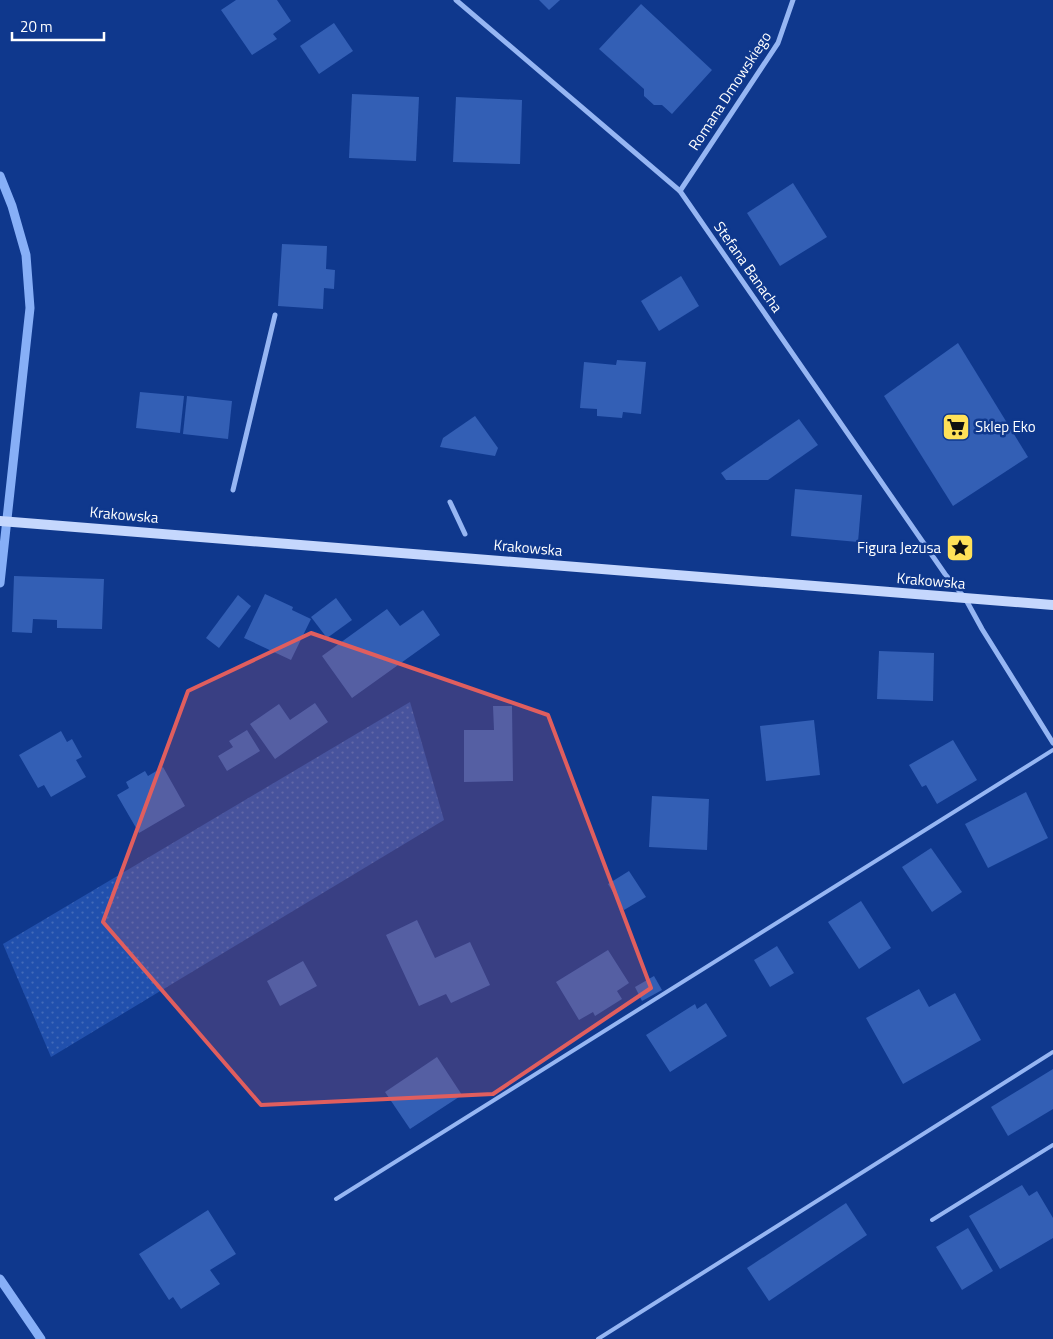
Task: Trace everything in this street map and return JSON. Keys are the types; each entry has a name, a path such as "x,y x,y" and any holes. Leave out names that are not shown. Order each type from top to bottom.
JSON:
{"main road":[{"name":"Krakowska","path":"0,521 1053,606"}],"street":[{"name":"Stefana Banacha","path":"456,0 680,191 945,574 965,598 982,630 1053,743"},
{"name":"Romana Dmowskiego","path":"680,191 778,43 793,0"},
{"path":"233,490 275,315"},
{"path":"450,502 465,534"}],"lane":[{"path":"336,1199 1053,750"},
{"path":"598,1339 1053,1052"},
{"path":"932,1220 1053,1145"}],"highlighted area":[{"path":"311,633 548,715 651,988 493,1094 261,1105 103,922 188,691"}],"shaded area":[{"path":"410,702 444,820 51,1057 3,944"}],"building":[{"path":"236,0 277,0 291,21 273,34 277,39 252,55 221,10"},
{"path":"539,0 560,0 549,10"},
{"path":"641,4 712,70 672,114 662,105 654,105 644,96 644,89 599,49"},
{"path":"334,23 353,51 319,74 300,46"},
{"path":"352,94 419,97 416,161 349,158"},
{"path":"456,97 522,100 520,164 453,162"},
{"path":"793,183 827,237 780,266 747,213"},
{"path":"282,244 327,246 326,269 335,270 334,289 324,288 323,309 278,306"},
{"path":"681,276 699,306 659,331 641,301"},
{"name":"Sklep Eko","path":"958,343 1028,457 953,506 884,396"},
{"path":"617,360 646,362 641,414 623,412 622,418 597,416 597,409 580,408 584,362 616,365"},
{"path":"140,392 184,396 180,433 136,428"},
{"path":"187,396 232,401 228,439 183,434"},
{"path":"475,416 498,448 495,456 440,447 443,438"},
{"path":"799,419 818,445 768,480 726,480 721,473"},
{"path":"795,489 862,495 858,542 791,536"},
{"path":"14,576 104,579 102,629 57,628 57,620 33,619 32,633 12,632"},
{"path":"265,594 293,607 292,610 311,619 291,660 244,638"},
{"path":"238,595 251,606 219,648 206,638"},
{"path":"336,598 352,620 327,638 311,617"},
{"path":"387,609 400,626 423,610 440,635 352,698 322,656"},
{"path":"879,651 934,653 933,701 877,699"},
{"path":"315,703 328,722 275,759 250,724 279,704 290,720"},
{"path":"493,706 512,706 513,781 464,782 464,730 494,730"},
{"path":"814,720 820,775 766,781 760,726"},
{"path":"247,730 260,751 227,771 218,756 233,747 229,741"},
{"path":"61,731 67,742 72,739 82,757 76,760 86,777 51,797 44,785 38,788 19,755"},
{"path":"953,740 977,780 937,804 926,785 922,787 909,765"},
{"path":"163,767 185,806 139,833 117,795 129,788 126,782 145,771 148,776"},
{"path":"1026,792 1048,838 988,868 965,824"},
{"path":"652,796 709,799 707,850 649,847"},
{"path":"931,848 962,892 932,912 902,867"},
{"path":"629,871 646,897 624,910 608,884"},
{"path":"861,901 891,948 859,969 828,922"},
{"path":"417,920 435,958 470,942 490,985 451,1003 446,994 419,1006 386,935"},
{"path":"777,946 794,973 770,987 754,960"},
{"path":"608,950 629,983 617,991 622,999 595,1016 593,1012 579,1020 556,982"},
{"path":"303,961 317,986 280,1006 267,981"},
{"path":"654,976 662,990 642,1001 635,987"},
{"path":"919,989 929,1007 955,993 981,1040 903,1084 866,1018"},
{"path":"706,1003 727,1036 670,1072 646,1035 695,1004 697,1009"},
{"path":"437,1057 462,1095 410,1129 385,1092"},
{"path":"1053,1069 1053,1109 1008,1136 991,1107"},
{"path":"1022,1185 1029,1196 1037,1191 1053,1218 1053,1238 1000,1269 969,1216"},
{"path":"846,1203 867,1235 769,1301 747,1268"},
{"path":"208,1210 236,1254 210,1270 220,1284 181,1309 173,1297 169,1300 139,1254"},
{"path":"968,1228 993,1271 962,1290 936,1247"}],"waterway":[{"path":"0,176 12,206 26,255 30,308 0,583"},
{"path":"0,1279 41,1339"}],"place":[{"name":"Sklep Eko","path":"956,427"},
{"name":"Figura Jezusa","path":"960,548"}]}
